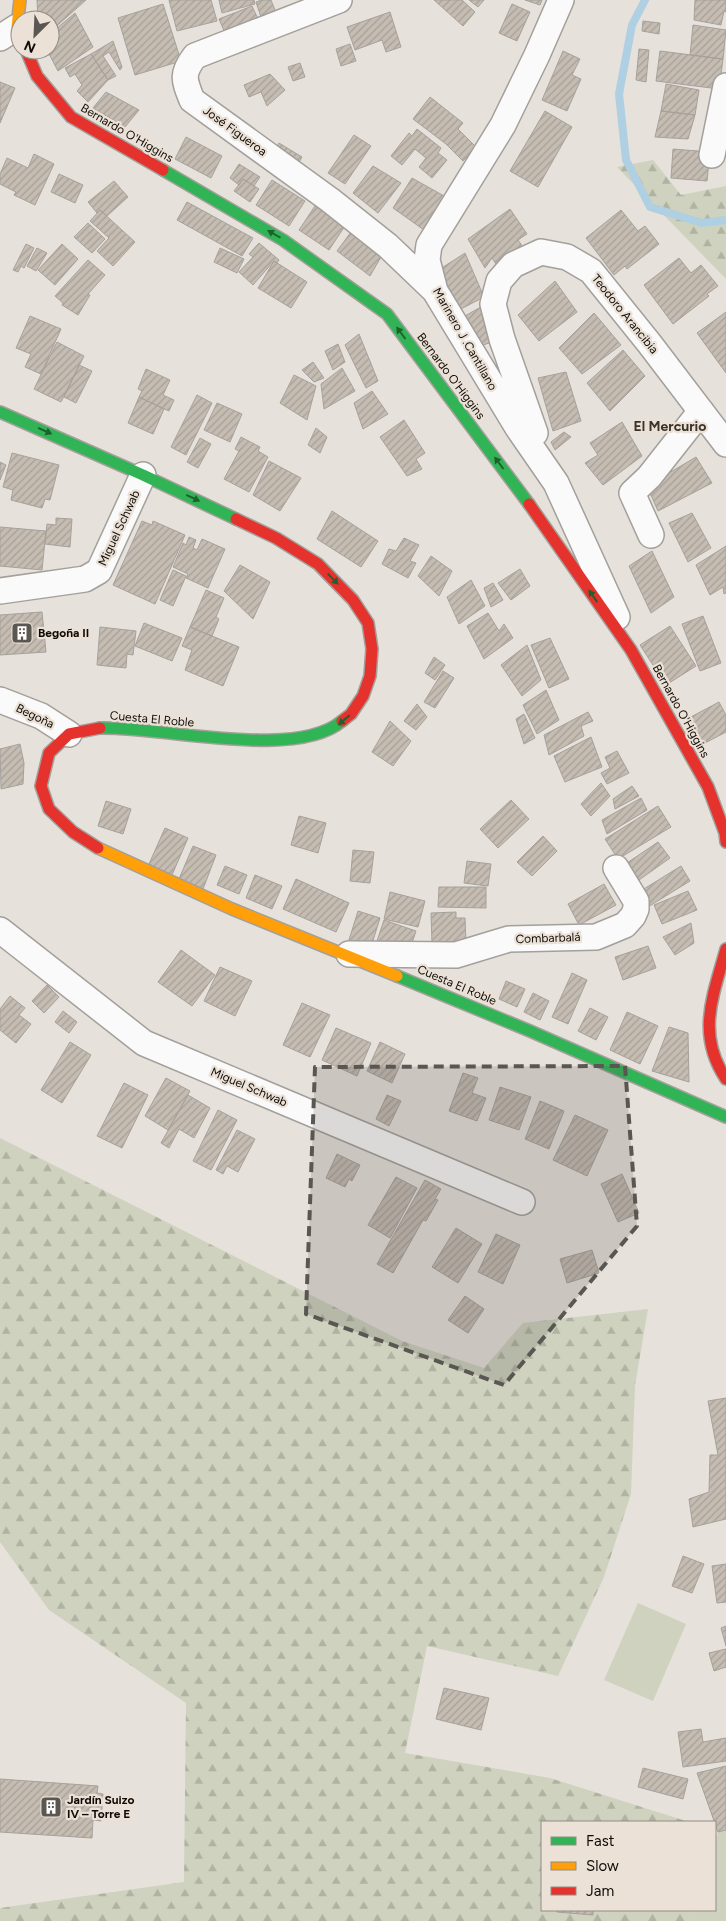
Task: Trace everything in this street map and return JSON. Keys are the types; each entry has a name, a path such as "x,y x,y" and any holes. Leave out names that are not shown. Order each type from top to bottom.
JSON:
{"main road":[{"name":"Bernardo O'Higgins","path":"30,60 36,76 71,117 283,240 387,314 504,469 632,650 708,787 725,833 726,842"},
{"name":"Cuesta El Roble","path":"0,412 143,474 276,538 318,564 354,600 368,623 372,649 370,676 363,696 351,714 338,725 308,737 274,741 102,728 70,734 49,753 41,786 49,809 73,832 100,849 232,909 346,954 530,1031 726,1117"},
{"path":"726,949 709,1024 718,1044 726,1079"}],"street":[{"name":"José Figueroa","path":"339,0 195,56 186,67 185,82 192,100 330,200 388,246 435,291"},
{"name":"Marinero J .Cantillano","path":"561,0 503,125 429,245 427,260 435,291 518,428 556,483 632,650"},
{"path":"712,155 726,86"},
{"name":"Teodoro Arancibia","path":"556,483 526,411 502,339 493,304 499,282 513,265 541,252 567,256 591,271 726,444"},
{"path":"651,535 632,494 649,476 701,411"},
{"name":"Miguel Schwab","path":"0,591 85,580 99,571 143,474"},
{"name":"Begoña","path":"0,700 41,716 70,734"},
{"name":"Combarbalá","path":"346,954 456,956 509,939 596,936 625,925 636,909 636,901 616,868"},
{"name":"Miguel Schwab","path":"0,930 144,1043 522,1202"}],"highlighted area":[{"path":"625,1066 637,1226 504,1385 306,1314 315,1067"}],"green space":[{"path":"653,160 681,195 726,186 726,279 617,167"},
{"path":"0,1138 402,1341 484,1368 523,1323 648,1309 635,1385 631,1494 604,1577 558,1676 427,1646 405,1753 550,1778 686,1821 541,1821 541,1911 693,1911 689,1921 0,1921 0,1908 184,1882 186,1703 49,1610 0,1542"},
{"path":"638,1603 686,1624 653,1701 604,1680"},
{"path":"726,1830 726,1921 689,1921 693,1911 716,1911 716,1839 718,1832"}],"building":[{"path":"37,0 86,0 60,23 60,10 38,10"},
{"path":"169,0 211,0 217,21 177,31"},
{"path":"219,0 254,0 255,4 222,13"},
{"path":"271,0 278,18 263,23 256,2"},
{"path":"434,0 462,0 475,12 463,26"},
{"path":"469,0 484,0 478,7"},
{"path":"525,0 542,0 540,5"},
{"path":"695,0 726,0 726,12 724,11 721,25 694,20"},
{"path":"163,4 181,61 135,75 118,18"},
{"path":"512,4 530,12 517,41 499,33"},
{"path":"252,6 258,19 225,33 219,19"},
{"path":"390,12 401,47 386,52 382,40 355,50 347,27"},
{"path":"75,13 93,47 58,71 52,60 60,60 60,26"},
{"path":"643,21 660,23 659,34 642,31"},
{"path":"693,25 726,30 723,59 690,55"},
{"path":"113,41 122,67 120,70 109,52 103,56 116,76 108,80 91,54"},
{"path":"350,44 356,61 341,66 336,49"},
{"path":"639,49 649,50 646,82 636,80"},
{"path":"563,51 580,59 572,75 581,79 567,111 542,100"},
{"path":"660,51 723,59 719,89 656,81"},
{"path":"91,54 108,80 88,102 77,91 82,85 75,74 70,77 65,68"},
{"path":"300,63 305,77 293,81 288,67"},
{"path":"270,74 285,90 267,106 261,92 249,97 244,85"},
{"path":"0,82 15,88 0,123"},
{"path":"666,84 699,90 695,115 661,111"},
{"path":"106,92 139,110 125,127 93,108"},
{"path":"430,97 463,123 458,129 476,147 463,161 446,144 413,119"},
{"path":"545,111 572,127 538,187 510,171"},
{"path":"661,111 695,115 688,139 655,137"},
{"path":"417,129 441,148 438,153 447,160 432,178 419,167 426,158 415,149 402,165 391,156 409,133 412,136"},
{"path":"354,135 371,146 345,184 328,173"},
{"path":"186,137 222,156 211,178 175,159"},
{"path":"279,143 302,157 297,166 274,152"},
{"path":"673,149 710,152 707,181 671,178"},
{"path":"34,154 54,164 35,205 14,195 16,192 0,184 0,174 7,158 28,168"},
{"path":"239,164 260,177 254,186 243,179 239,185 230,178"},
{"path":"373,166 401,183 378,213 353,193"},
{"path":"59,174 83,185 75,203 51,192"},
{"path":"412,178 446,197 424,230 393,208"},
{"path":"243,179 259,189 250,202 234,191"},
{"path":"272,180 305,201 289,226 256,205"},
{"path":"114,181 128,197 107,216 100,210 97,213 88,202"},
{"path":"187,202 253,238 242,256 177,220"},
{"path":"315,206 345,226 329,250 299,230"},
{"path":"510,209 527,234 518,240 523,247 498,267 492,258 485,268 468,239"},
{"path":"100,210 135,242 113,266 97,251 109,238 90,221"},
{"path":"621,210 638,231 645,226 659,244 627,269 625,266 614,275 586,238"},
{"path":"88,223 105,239 92,253 74,237"},
{"path":"351,232 381,257 370,276 337,251"},
{"path":"259,243 279,260 277,263 274,261 253,285 239,272 253,257 249,254"},
{"path":"26,244 34,248 24,268 21,266 18,272 13,270"},
{"path":"62,244 78,259 55,285 38,270"},
{"path":"37,248 47,253 36,271 27,266"},
{"path":"220,248 244,259 237,273 214,262"},
{"path":"465,253 484,297 457,311 440,269"},
{"path":"679,258 691,273 701,265 718,286 707,294 709,296 673,324 644,285"},
{"path":"88,260 105,275 88,294 90,295 78,315 62,305 63,303 55,296"},
{"path":"274,261 307,282 291,308 258,288"},
{"path":"555,281 577,312 539,341 518,315"},
{"path":"486,304 495,341 480,346 465,316"},
{"path":"726,312 726,373 697,333"},
{"path":"594,313 621,345 582,374 559,348"},
{"path":"30,316 61,329 41,374 25,367 31,354 16,348"},
{"path":"359,334 378,381 366,388 345,345"},
{"path":"57,342 84,356 61,402 34,389"},
{"path":"338,344 345,362 333,370 325,351"},
{"path":"623,350 645,376 610,411 587,383"},
{"path":"313,362 324,378 314,382 302,370"},
{"path":"79,365 92,371 76,403 64,397"},
{"path":"342,368 355,391 324,409 321,384"},
{"path":"146,369 170,380 163,395 174,400 169,411 139,397 142,391 138,389"},
{"path":"566,372 581,421 553,431 538,378"},
{"path":"294,375 316,386 307,420 280,403"},
{"path":"372,391 388,414 363,429 354,403"},
{"path":"197,395 212,403 186,455 171,447"},
{"path":"139,397 164,409 153,434 128,423"},
{"path":"217,403 242,414 230,442 204,430"},
{"path":"404,420 425,453 416,459 422,469 407,476 380,437"},
{"path":"622,422 642,456 603,485 585,463 598,455 590,443"},
{"path":"316,428 327,437 320,453 308,445"},
{"path":"564,432 571,437 555,450 551,442"},
{"path":"241,437 260,447 258,451 268,457 249,492 224,479 239,451 235,449"},
{"path":"200,438 211,444 198,468 187,462"},
{"path":"12,453 59,465 50,500 45,499 42,508 11,500 13,490 3,487"},
{"path":"696,457 712,483 658,511 647,486"},
{"path":"269,461 301,478 280,511 253,495"},
{"path":"0,462 6,465 0,480"},
{"path":"332,511 378,541 361,567 317,539"},
{"path":"692,513 711,548 688,562 669,523"},
{"path":"56,518 72,519 70,547 45,544 47,524 56,525"},
{"path":"142,521 152,525 153,521 185,535 155,604 113,585"},
{"path":"0,527 46,531 42,570 0,566"},
{"path":"189,537 196,540 193,548 197,550 202,539 225,549 208,588 186,578 188,574 173,567 183,543 186,545"},
{"path":"404,538 419,545 410,561 416,563 408,578 382,564 389,549 396,551"},
{"path":"726,546 726,593 724,594 723,587 710,595 696,565"},
{"path":"652,551 674,597 651,613 629,566"},
{"path":"431,556 452,571 439,596 418,576"},
{"path":"240,565 270,582 253,619 224,591"},
{"path":"520,569 530,586 511,600 498,583"},
{"path":"173,570 186,576 173,606 160,600"},
{"path":"471,580 485,606 459,624 447,597"},
{"path":"493,583 503,600 491,607 484,588"},
{"path":"206,590 224,598 216,617 219,619 212,636 190,627"},
{"name":"Begoña II","path":"42,612 46,652 0,655 0,615"},
{"path":"488,613 499,631 504,624 513,638 484,659 467,626"},
{"path":"703,616 721,663 700,671 682,624"},
{"path":"144,623 182,638 172,661 135,646"},
{"path":"670,626 696,666 666,685 640,645"},
{"path":"100,627 136,631 133,655 127,654 126,668 97,665"},
{"path":"190,627 239,647 223,686 185,670 192,650 182,646"},
{"path":"550,638 569,679 549,688 531,645"},
{"path":"527,645 541,680 522,696 501,665"},
{"path":"434,657 445,665 435,680 425,673"},
{"path":"443,671 454,678 435,708 424,702"},
{"path":"546,690 559,720 537,734 523,705"},
{"path":"719,702 726,715 726,732 703,744 689,718"},
{"path":"417,704 427,717 416,730 404,721"},
{"path":"588,712 593,721 581,726 584,736 549,755 544,735"},
{"path":"524,714 535,738 524,744 516,719"},
{"path":"390,721 411,741 393,766 372,752"},
{"path":"591,737 602,767 565,782 554,756"},
{"path":"20,744 24,763 23,784 1,789 0,749"},
{"path":"617,751 629,773 607,784 601,773 610,768 605,757"},
{"path":"601,783 610,796 591,816 581,804"},
{"path":"632,786 639,796 615,809 613,799"},
{"path":"641,798 647,810 607,834 602,820"},
{"path":"511,800 529,819 498,848 480,829"},
{"path":"106,801 131,809 123,834 98,826"},
{"path":"658,806 671,827 618,859 605,839"},
{"path":"299,816 326,823 318,853 291,845"},
{"path":"165,828 188,838 172,875 149,864"},
{"path":"543,836 557,851 532,876 517,862"},
{"path":"658,842 670,858 639,880 627,863"},
{"path":"193,846 216,855 203,889 179,879"},
{"path":"353,850 374,852 370,883 350,881"},
{"path":"467,861 491,864 488,886 464,883"},
{"path":"225,866 247,875 239,894 217,885"},
{"path":"681,866 690,881 648,907 639,892"},
{"path":"255,875 282,886 272,909 246,898"},
{"path":"296,879 349,903 336,932 283,909"},
{"path":"604,884 616,905 579,925 568,904"},
{"path":"439,887 486,887 486,908 438,907"},
{"path":"688,891 697,910 662,924 654,905"},
{"path":"390,892 425,901 418,927 384,919"},
{"path":"358,911 380,918 371,947 349,940"},
{"path":"456,912 456,918 465,918 466,943 432,944 431,913"},
{"path":"384,920 416,931 409,952 377,941"},
{"path":"691,923 694,943 675,955 663,937"},
{"path":"648,946 656,968 623,980 615,957"},
{"path":"181,950 215,975 192,1006 158,982"},
{"path":"220,967 252,981 235,1016 204,1001"},
{"path":"572,973 587,980 568,1024 552,1017"},
{"path":"506,981 525,989 517,1007 499,999"},
{"path":"47,985 59,997 44,1013 32,1001"},
{"path":"533,993 549,1001 540,1020 524,1012"},
{"path":"10,996 25,1008 19,1015 31,1024 16,1043 0,1030 0,1009"},
{"path":"302,1003 330,1015 310,1057 283,1045"},
{"path":"590,1008 608,1017 596,1040 578,1031"},
{"path":"63,1011 77,1022 69,1033 55,1022"},
{"path":"627,1012 658,1026 640,1064 610,1050"},
{"path":"669,1027 688,1033 689,1082 652,1071"},
{"path":"336,1028 371,1043 357,1076 322,1060"},
{"path":"70,1042 91,1055 62,1103 41,1090"},
{"path":"380,1042 405,1054 392,1083 367,1071"},
{"path":"463,1073 478,1078 472,1093 486,1098 477,1121 449,1111"},
{"path":"166,1078 190,1091 168,1130 145,1116"},
{"path":"124,1083 148,1095 122,1148 97,1136"},
{"path":"500,1087 531,1097 519,1130 489,1120"},
{"path":"188,1095 210,1108 194,1138 179,1129 169,1148 161,1143"},
{"path":"387,1095 401,1101 389,1126 376,1119"},
{"path":"540,1101 564,1111 549,1149 525,1139"},
{"path":"218,1110 237,1120 211,1170 193,1161"},
{"path":"575,1115 608,1130 587,1176 553,1160"},
{"path":"237,1130 255,1139 238,1172 227,1166 223,1174 216,1170"},
{"path":"337,1154 360,1165 352,1181 349,1179 345,1187 326,1178"},
{"path":"622,1174 639,1213 618,1222 601,1184"},
{"path":"396,1177 417,1188 390,1238 368,1225"},
{"path":"425,1180 441,1189 435,1199 438,1200 426,1221 423,1220 393,1273 377,1264"},
{"path":"456,1228 482,1244 458,1283 432,1267"},
{"path":"496,1234 520,1245 503,1284 478,1272"},
{"path":"592,1250 599,1273 567,1283 560,1259"},
{"path":"465,1296 484,1309 468,1333 448,1320"},
{"path":"726,1398 726,1519 693,1527 689,1499 709,1492 710,1455 718,1455 708,1401"},
{"path":"683,1556 704,1564 692,1593 672,1586"},
{"path":"726,1564 726,1602 717,1603 712,1566"},
{"path":"726,1626 726,1646 721,1628"},
{"path":"726,1649 726,1667 714,1671 709,1653"},
{"path":"444,1688 489,1698 481,1730 436,1719"},
{"path":"701,1729 703,1742 726,1738 726,1761 683,1767 678,1732"},
{"path":"726,1766 726,1830 718,1832 716,1821 714,1821 697,1773"},
{"path":"643,1768 688,1779 683,1799 638,1787"},
{"name":"Jardín Suizo IV – Torre E","path":"0,1779 98,1786 97,1793 103,1794 101,1821 93,1820 92,1838 0,1832"},
{"path":"593,1911 593,1915 557,1912"}],"waterway":[{"path":"645,0 632,25 619,94 626,160 650,207 702,223 726,220"}],"traffic: fast":[{"path":"163,170 283,240 387,314 529,504"},
{"path":"0,412 143,475 236,519"},
{"path":"100,728 226,739 261,740 293,739 321,733 342,721"},
{"path":"397,976 530,1031 726,1117"}],"traffic: slow":[{"path":"19,10 20,0"},
{"path":"98,848 232,909 397,976"}],"traffic: jam":[{"path":"30,60 37,76 71,117 163,170"},
{"path":"529,504 631,650 708,787 725,833 726,842"},
{"path":"236,519 276,538 318,564 353,600 368,623 372,649 370,676 363,696 351,714 342,721"},
{"path":"98,848 73,832 49,809 41,786 49,753 69,734 100,728"},
{"path":"726,949 712,999 709,1030 717,1062 726,1079"}],"place":[{"name":"Begoña II","path":"22,633"},
{"name":"Jardín Suizo IV – Torre E","path":"51,1807"}],"district":[{"name":"El Mercurio","path":"670,426"}]}
